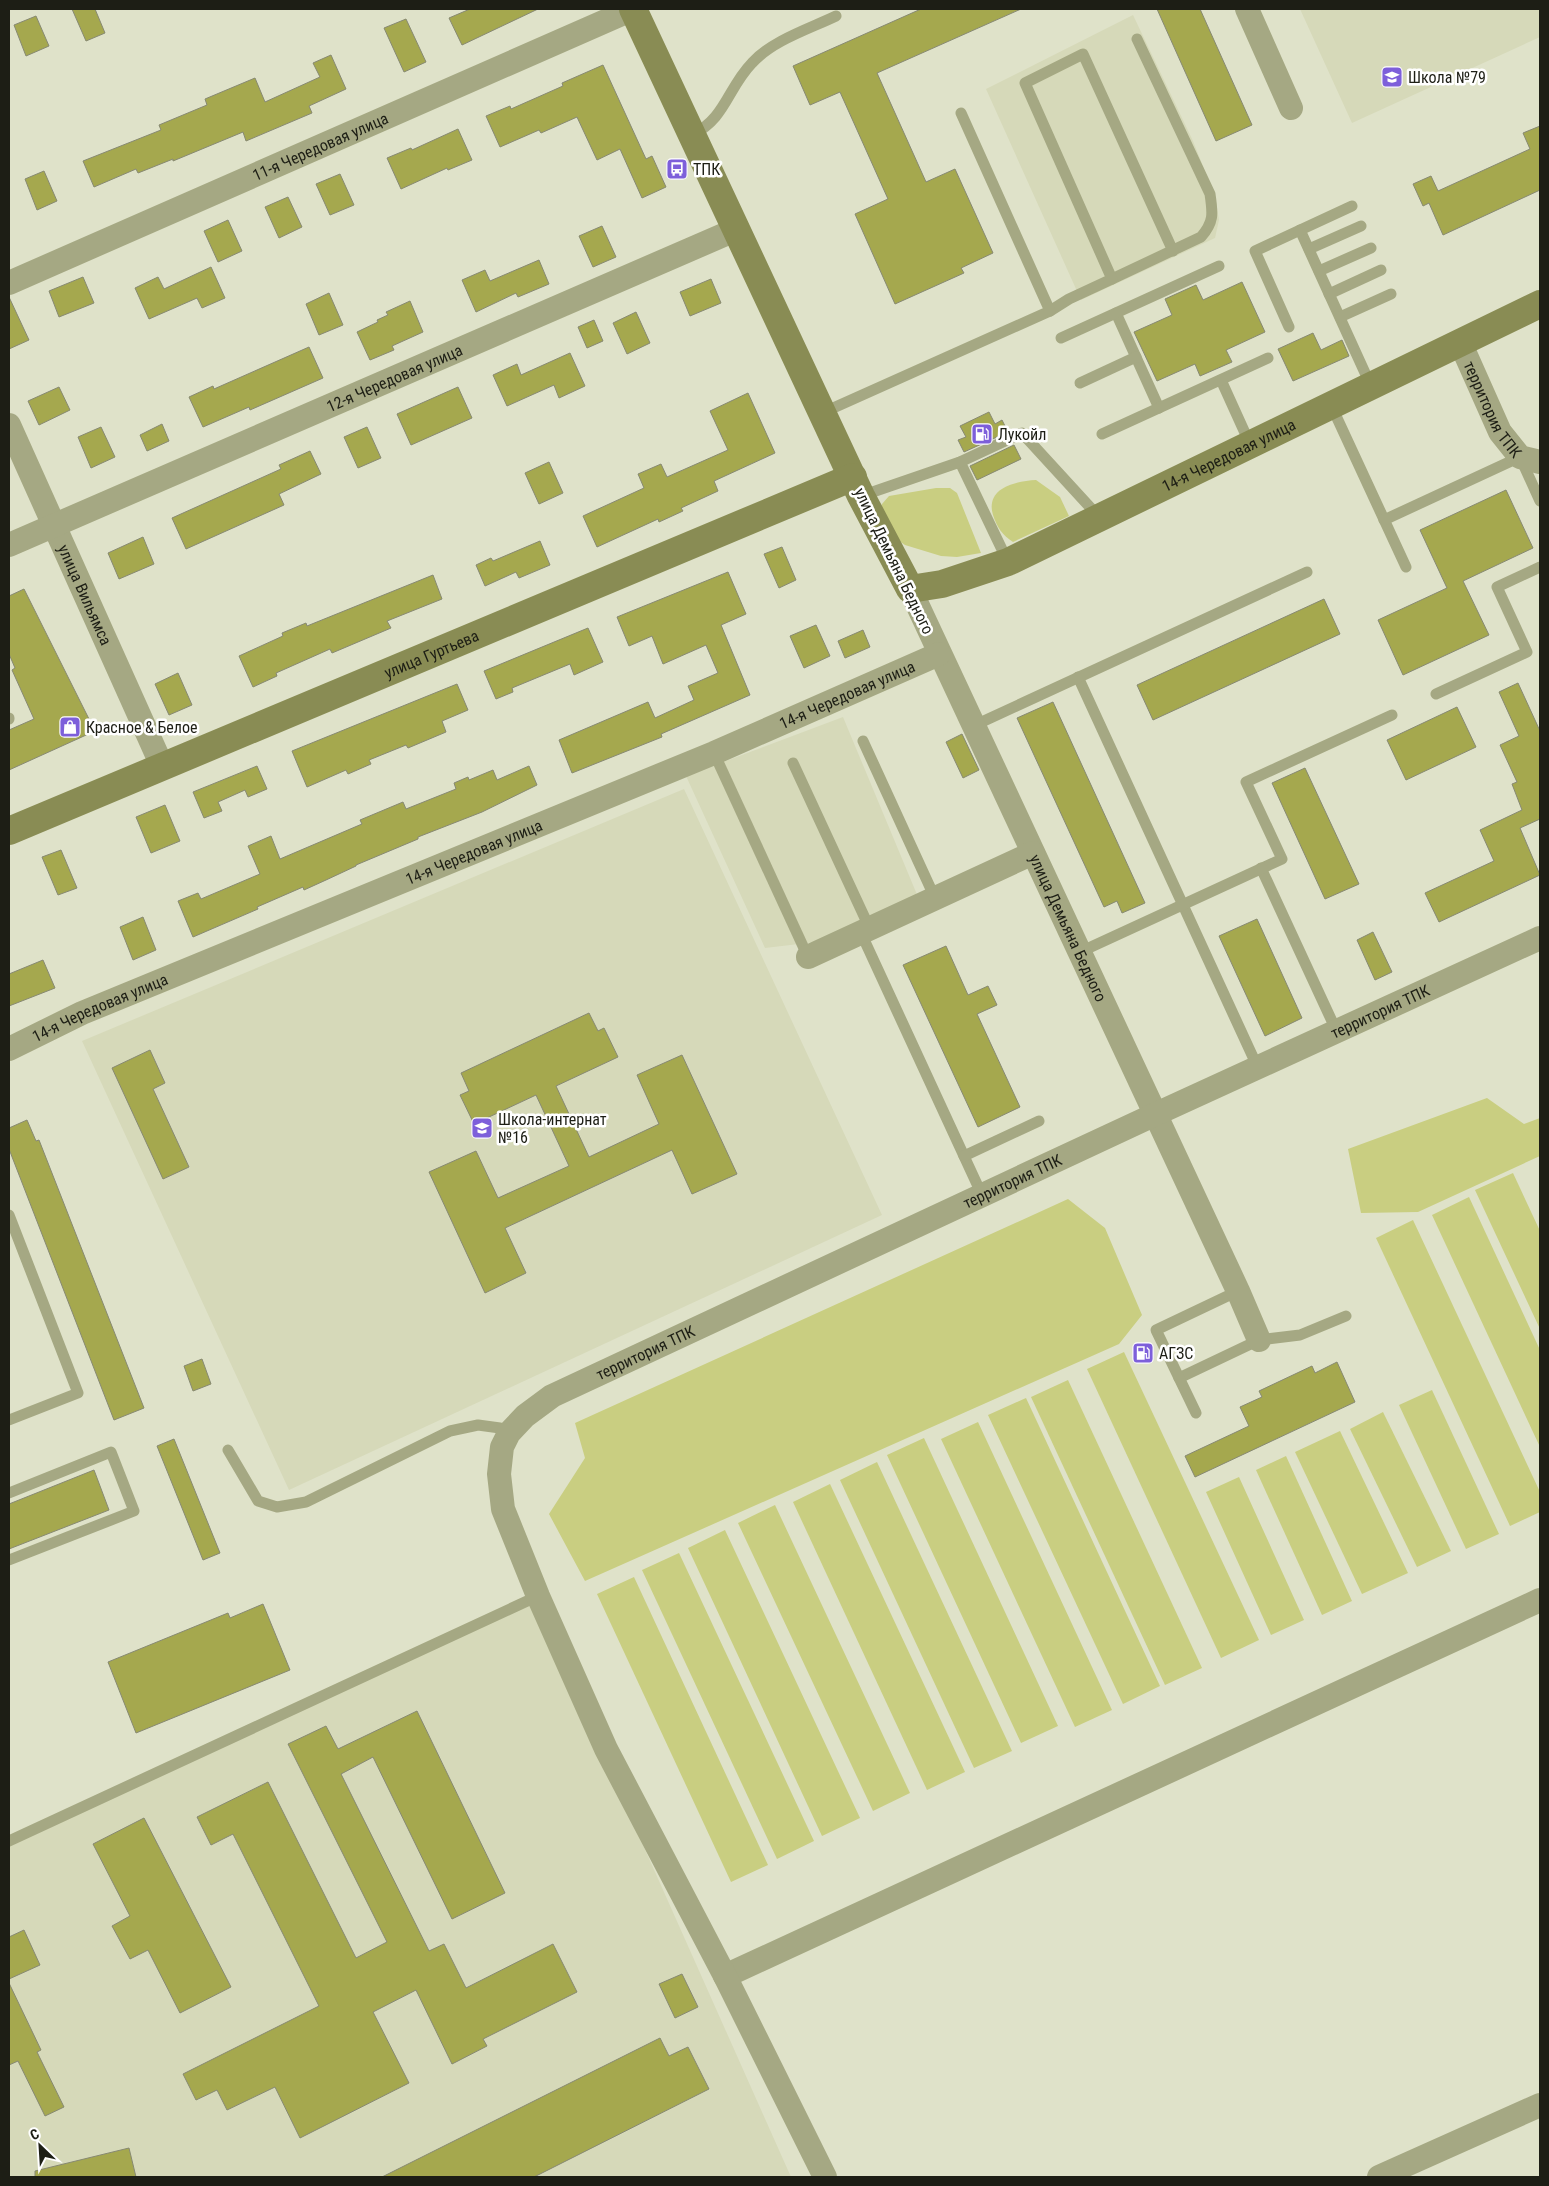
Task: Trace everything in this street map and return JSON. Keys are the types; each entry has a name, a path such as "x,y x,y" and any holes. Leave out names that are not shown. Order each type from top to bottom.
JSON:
{"main road":[{"name":"улица Демьяна Бедного","path":"633,9 857,487 910,589"},
{"name":"14-я Чередовая улица","path":"910,589 942,584 1008,562 1540,304"},
{"name":"улица Гуртьева","path":"9,831 162,766 857,487"}],"street":[{"name":"11-я Чередовая улица","path":"9,283 633,9"},
{"path":"1247,9 1291,108"},
{"name":"12-я Чередовая улица","path":"9,544 735,230"},
{"name":"территория ТПК","path":"1460,342 1500,432 1530,459"},
{"name":"улица Вильямса","path":"9,425 162,766"},
{"name":"улица Демьяна Бедного","path":"910,589 1156,1114 1259,1340"},
{"name":"14-я Чередовая улица","path":"9,1049 82,1013 714,753 939,654"},
{"path":"808,957 1033,853"},
{"name":"территория ТПК","path":"506,1440 525,1416 552,1396 1156,1114 1540,938"},
{"path":"506,1440 499,1474 503,1509 538,1596 606,1748 825,2177"},
{"path":"724,1976 1540,1600"},
{"path":"1378,2177 1540,2104"}],"lane":[{"path":"692,135 706,128 715,118 738,78 753,61 772,47 836,16"},
{"path":"822,413 1050,311 1070,299 1201,238 1210,226 1212,212 1210,194 1137,39"},
{"path":"1112,279 1025,83 1083,54 1173,251"},
{"path":"961,113 1050,311"},
{"path":"1290,327 1255,251 1352,206"},
{"path":"1309,249 1361,226"},
{"path":"1300,230 1371,386"},
{"path":"1319,271 1371,248"},
{"path":"1061,338 1219,266"},
{"path":"1329,294 1381,270"},
{"path":"1340,317 1392,294"},
{"path":"1116,313 1160,408"},
{"path":"1080,382 1136,357"},
{"path":"1102,434 1268,358"},
{"path":"1221,380 1250,444"},
{"path":"1331,405 1406,567"},
{"path":"857,487 960,462 1022,433 1100,518"},
{"path":"1384,520 1530,459 1540,502"},
{"path":"960,462 1008,562"},
{"path":"1436,694 1527,652 1497,587 1540,567"},
{"path":"973,726 1307,572"},
{"path":"1078,678 1258,1068"},
{"path":"1080,952 1282,858 1246,782 1392,715"},
{"path":"863,741 935,898"},
{"path":"714,753 808,957"},
{"path":"793,763 982,1195"},
{"path":"1261,868 1337,1032"},
{"path":"964,1156 1039,1121"},
{"path":"9,1215 78,1393 9,1420"},
{"path":"1196,1413 1156,1330 1238,1291"},
{"path":"1179,1378 1259,1340 1300,1335 1346,1316"},
{"path":"228,1450 258,1500 277,1507 306,1502 450,1431 478,1425 500,1428 506,1440"},
{"path":"9,1493 111,1452 134,1512 9,1560"},
{"path":"9,1841 538,1596"}],"shaded area":[{"name":"Школа №79","path":"1300,9 1540,9 1540,37 1352,123"},
{"path":"1133,15 1193,141 1215,196 1219,220 1215,238 1081,300 986,89"},
{"path":"843,717 918,897 824,941 765,948 686,776"},
{"name":"Школа-интернат №16","path":"684,789 882,1215 289,1490 82,1041"},
{"path":"532,1596 791,2177 9,2177 9,1840"}],"green space":[{"path":"1036,480 1060,497 1069,516 1013,542 1003,534 996,523 993,515 993,498 998,492 1011,484"},
{"path":"936,488 950,488 957,493 981,553 957,557 941,556 905,545 892,536 880,513 882,504 889,496"},
{"path":"1487,1098 1524,1124 1540,1118 1540,1156 1418,1212 1361,1213 1348,1149"},
{"path":"1513,1173 1540,1231 1540,1329 1475,1190"},
{"path":"1469,1197 1540,1350 1540,1447 1432,1215"},
{"path":"1068,1199 1105,1228 1142,1315 1119,1344 585,1581 549,1514 585,1458 575,1423"},
{"path":"1413,1220 1540,1492 1540,1512 1510,1526 1376,1238"},
{"path":"1124,1352 1259,1640 1221,1658 1087,1369"},
{"path":"1068,1380 1202,1668 1165,1685 1031,1397"},
{"path":"1432,1390 1499,1534 1466,1549 1399,1405"},
{"path":"1026,1398 1160,1686 1123,1704 988,1415"},
{"path":"1383,1412 1451,1551 1417,1567 1350,1429"},
{"path":"978,1422 1112,1710 1075,1727 941,1439"},
{"path":"1340,1431 1408,1573 1362,1594 1295,1452"},
{"path":"924,1438 1058,1726 1021,1743 887,1455"},
{"path":"1286,1456 1352,1601 1322,1615 1256,1470"},
{"path":"877,1462 1012,1751 974,1768 840,1480"},
{"path":"1239,1477 1304,1620 1271,1635 1206,1492"},
{"path":"830,1484 965,1772 927,1790 793,1502"},
{"path":"775,1505 910,1793 873,1811 738,1523"},
{"path":"725,1530 860,1818 822,1836 688,1548"},
{"path":"679,1553 814,1841 777,1859 642,1570"},
{"path":"634,1577 768,1865 731,1882 597,1594"}],"building":[{"path":"72,9 95,9 105,33 86,41"},
{"path":"470,9 538,9 462,45 449,18"},
{"path":"921,9 1021,9 877,73 926,182 955,169 993,253 961,268 964,273 895,304 855,214 888,199 840,92 810,105 793,66"},
{"path":"1157,9 1200,9 1252,125 1216,141"},
{"path":"36,16 49,46 26,56 14,25"},
{"path":"406,19 426,62 404,72 384,28"},
{"path":"331,55 346,89 309,106 312,113 246,141 243,132 173,161 173,159 138,173 136,169 94,187 83,161 161,130 159,125 207,105 205,99 255,78 265,102 320,77 313,63"},
{"path":"603,65 646,159 652,156 666,187 642,198 620,149 597,160 577,117 541,133 539,130 500,147 486,116 510,106 511,109 563,86 562,83"},
{"path":"1540,126 1540,190 1443,235 1429,203 1423,206 1413,184 1431,176 1438,191 1530,149 1523,133"},
{"path":"458,129 472,160 448,170 447,168 401,189 387,158 411,148 412,150"},
{"path":"44,171 57,201 37,210 25,179"},
{"path":"340,174 354,205 330,215 316,184"},
{"path":"288,197 302,227 279,238 265,207"},
{"path":"228,220 242,251 218,262 204,231"},
{"path":"602,226 616,257 593,267 579,236"},
{"path":"539,260 549,284 518,297 516,293 476,312 462,280 485,270 490,281"},
{"path":"211,267 225,298 202,308 197,298 149,319 135,288 158,277 164,289"},
{"path":"83,277 94,303 59,317 49,291"},
{"path":"711,279 721,303 690,316 680,292"},
{"path":"1242,282 1265,332 1226,350 1232,362 1200,376 1195,364 1157,381 1134,332 1172,315 1165,299 1196,285 1203,300"},
{"path":"329,293 343,325 319,335 306,304"},
{"path":"9,297 29,340 9,349"},
{"path":"410,301 423,332 392,346 394,350 370,360 357,332 378,322 377,320 388,315 386,312"},
{"path":"636,312 650,343 627,354 613,323"},
{"path":"594,320 603,341 587,348 578,327"},
{"path":"1313,333 1321,350 1342,340 1349,356 1293,381 1278,349"},
{"path":"309,347 323,378 250,410 249,407 203,427 189,397 213,386 214,389"},
{"path":"570,353 585,386 559,398 554,385 507,406 493,375 517,364 521,375"},
{"path":"59,387 70,410 39,425 28,401"},
{"path":"458,387 472,418 411,445 397,414"},
{"path":"748,393 775,453 714,481 718,491 681,508 683,511 659,522 658,519 597,547 583,516 644,488 638,474 661,464 667,477 728,450 710,411"},
{"path":"989,412 995,424 1002,420 1008,432 964,452 958,440 966,437 960,426"},
{"path":"162,424 169,441 147,451 140,435"},
{"path":"101,427 115,457 91,468 78,437"},
{"path":"367,427 381,458 358,468 344,437"},
{"path":"1014,445 1021,459 977,480 970,466"},
{"path":"310,451 321,474 279,494 284,505 186,549 172,518 281,469 279,465"},
{"path":"549,462 563,493 539,504 525,473"},
{"path":"1506,490 1533,548 1463,581 1489,635 1403,675 1378,620 1447,588 1420,530"},
{"path":"143,537 154,564 119,579 108,553"},
{"path":"540,541 550,565 519,578 516,572 485,586 476,565 491,558 493,561"},
{"path":"782,547 796,580 779,588 764,554"},
{"path":"728,572 746,614 721,625 750,695 661,734 662,737 572,773 559,740 648,702 655,718 694,700 688,686 718,673 706,645 663,664 652,636 629,646 617,617"},
{"path":"433,575 442,599 387,621 391,628 332,653 330,649 276,673 277,676 253,687 239,656 283,636 282,633 306,623 307,626"},
{"path":"24,589 95,731 9,770 9,730 34,719 12,670 15,668 9,654 9,596"},
{"path":"1324,599 1340,634 1153,720 1137,685"},
{"path":"816,625 830,656 804,668 790,636"},
{"path":"588,628 603,662 574,675 570,664 512,688 513,692 496,699 484,671"},
{"path":"863,630 870,647 845,658 838,641"},
{"path":"178,673 192,705 169,715 155,684"},
{"path":"1518,683 1540,731 1540,819 1520,828 1540,875 1439,922 1425,893 1494,861 1480,830 1522,810 1512,784 1517,782 1500,745 1519,736 1499,692"},
{"path":"457,684 468,710 442,721 446,732 408,748 406,745 369,760 371,764 348,774 346,770 307,787 292,751"},
{"path":"1053,702 1145,903 1122,913 1117,901 1104,907 1017,718"},
{"path":"1457,707 1476,747 1406,780 1387,740"},
{"path":"962,734 979,770 963,778 946,742"},
{"path":"257,766 267,789 248,797 245,790 218,802 222,811 204,818 193,792"},
{"path":"529,766 537,785 482,812 418,837 418,839 356,865 304,890 303,887 193,937 178,901 198,893 201,899 260,874 248,846 271,836 280,859 362,824 360,820 403,802 406,809 456,789 454,783 468,777 469,780 493,770 497,780"},
{"path":"1305,768 1359,884 1325,899 1272,783"},
{"path":"165,805 180,841 151,853 136,817"},
{"path":"61,850 77,888 58,895 42,857"},
{"path":"143,917 156,950 133,960 120,927"},
{"path":"1257,919 1302,1018 1265,1036 1219,936"},
{"path":"1373,932 1392,972 1375,980 1357,940"},
{"path":"946,946 968,995 988,986 997,1005 977,1014 1020,1107 978,1127 903,965"},
{"path":"43,960 55,988 9,1006 9,974"},
{"path":"589,1013 598,1031 604,1028 618,1057 556,1086 589,1157 659,1124 637,1075 682,1055 737,1174 692,1194 672,1150 505,1228 526,1273 485,1293 429,1172 476,1151 498,1198 569,1166 536,1095 474,1124 460,1095 469,1091 461,1073"},
{"path":"150,1050 165,1083 153,1089 189,1167 163,1179 112,1068"},
{"path":"27,1120 36,1141 39,1140 144,1408 114,1420 9,1149 9,1128"},
{"path":"202,1359 211,1384 193,1391 184,1366"},
{"path":"1337,1362 1355,1402 1195,1477 1185,1456 1249,1426 1240,1407 1262,1397 1259,1391 1312,1366 1315,1373"},
{"path":"174,1439 220,1553 203,1560 157,1446"},
{"path":"94,1470 109,1510 9,1549 9,1504"},
{"path":"263,1604 290,1670 136,1733 108,1662 228,1613 230,1618"},
{"path":"417,1711 505,1893 452,1919 373,1757 341,1774 429,1951 444,1944 466,1988 553,1944 577,1992 483,2039 487,2046 452,2064 416,1990 373,2012 409,2083 300,2138 275,2087 227,2110 217,2090 196,2100 183,2074 319,2006 233,1834 211,1845 197,1817 268,1782 356,1958 387,1942 288,1744 326,1726 338,1749"},
{"path":"144,1818 231,1987 180,2013 148,1950 130,1959 112,1926 130,1916 93,1844"},
{"path":"24,1930 40,1965 9,1979 9,1937"},
{"path":"682,1974 698,2007 675,2018 659,1984"},
{"path":"9,1983 41,2050 37,2052 64,2107 45,2116 18,2061 9,2065"},
{"path":"660,2038 669,2056 688,2047 709,2089 534,2177 382,2177"},
{"path":"129,2148 136,2177 35,2177 35,2171"}],"place":[{"name":"Школа №79","path":"1392,77"},
{"name":"ТПК","path":"677,169"},
{"name":"Лукойл","path":"982,434"},
{"name":"Красное & Белое","path":"70,727"},
{"name":"Школа-интернат №16","path":"482,1128"},
{"name":"АГЗС","path":"1143,1353"}]}
